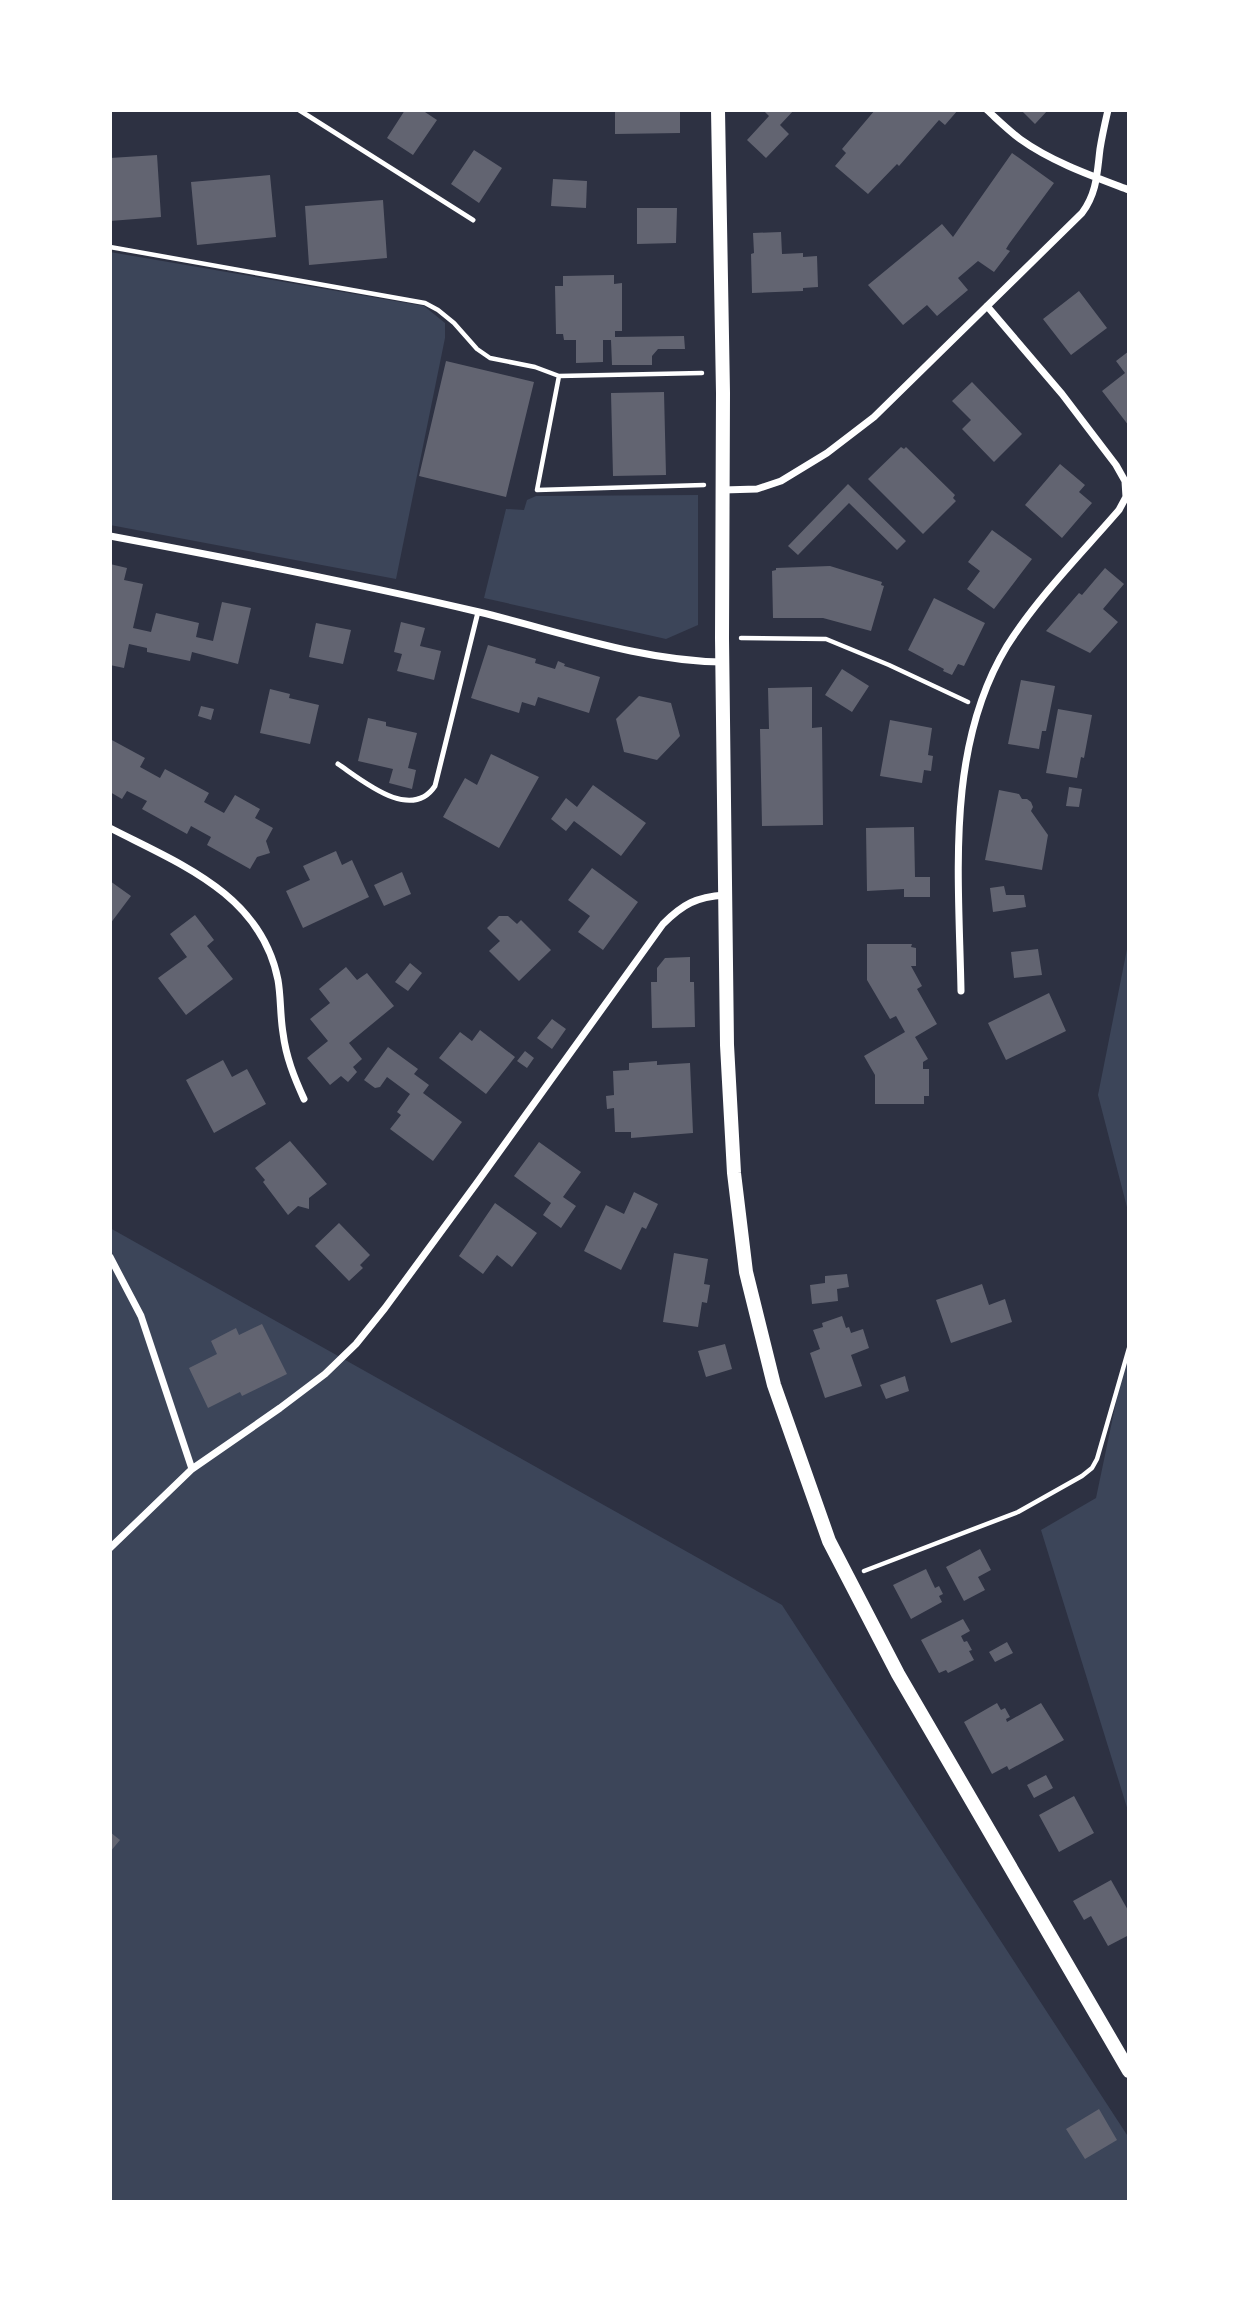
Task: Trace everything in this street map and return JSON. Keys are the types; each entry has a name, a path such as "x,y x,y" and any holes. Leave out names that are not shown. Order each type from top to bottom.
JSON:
{"main road":[{"path":"718,110 728,1071 734,1172 746,1272 774,1385 829,1541 898,1674 1129,2071"}],"street":[{"path":"987,110 1020,139 1098,178 1129,190"},
{"path":"723,487 757,489 781,481 827,453 874,417 1091,202 1098,178 1108,110"},
{"path":"961,991 960,829 965,760 978,707 1007,647 1038,603 1119,510 1126,497 1125,481 1116,466 1062,394 987,306"},
{"path":"110,536 478,612 614,646 679,659 722,662"},
{"path":"110,828 207,881 235,901 256,924 269,948 278,981 282,1032 288,1060 304,1099"},
{"path":"110,1548 192,1469 325,1374 356,1344 476,1184 663,923 681,906 712,896 725,895"},
{"path":"110,1257 141,1316 192,1469"}],"lane":[{"path":"299,110 474,220"},
{"path":"338,764 368,784 402,801 415,802 428,796 435,786 478,612"}],"path":[{"path":"110,247 425,303 454,323 477,349 490,358 535,367 559,376 702,373"},
{"path":"559,376 537,490 723,487"},
{"path":"722,638 826,639 890,664 978,707"},
{"path":"848,1579 870,1568 1018,1513 1092,1468 1097,1459 1129,1348"}],"shaded area":[{"path":"110,252 424,306 445,323 445,338 396,579 110,525"},
{"path":"698,495 698,625 666,639 484,598 506,509 524,510 527,500 536,496"},
{"path":"1129,939 1129,1215 1098,1095"},
{"path":"110,1228 782,1605 1129,2138 1129,2202 110,2202"},
{"path":"1129,1340 1129,1814 1041,1530 1096,1498"}],"building":[{"path":"405,110 422,110 437,120 413,155 387,138"},
{"path":"615,110 680,110 680,133 615,134"},
{"path":"763,110 794,110 780,125 789,134 766,158 747,140 769,116"},
{"path":"875,110 958,110 945,125 939,120 899,166 897,164 868,194 835,166 846,153 842,149"},
{"path":"1021,110 1048,110 1035,124"},
{"path":"474,150 502,168 479,203 451,184"},
{"path":"1012,153 1054,183 1009,244 1006,249 1010,251 994,272 978,261 958,278 968,290 937,316 927,305 903,325 868,285 942,224 953,237"},
{"path":"157,155 161,217 110,221 110,158"},
{"path":"270,175 276,237 197,245 191,182"},
{"path":"553,179 587,181 586,208 551,206"},
{"path":"383,200 387,258 309,265 305,206"},
{"path":"637,208 677,208 676,243 637,244"},
{"path":"781,232 782,254 803,253 803,257 817,256 818,287 803,288 803,291 752,293 753,233"},
{"path":"614,275 614,284 622,283 622,331 615,331 615,337 684,336 685,349 658,349 652,356 652,365 612,365 611,340 603,340 603,362 576,363 576,340 564,340 563,334 556,334 555,286 563,286 563,276"},
{"path":"1079,291 1107,328 1071,355 1043,319"},
{"path":"1129,351 1129,426 1102,391 1125,373 1116,361"},
{"path":"446,361 534,382 506,497 419,476"},
{"path":"972,382 1022,434 994,462 962,429 971,420 952,401"},
{"path":"664,392 666,475 613,476 611,393"},
{"path":"901,447 906,447 955,495 953,498 956,501 923,534 868,479"},
{"path":"1060,464 1085,485 1079,492 1092,503 1062,538 1025,505"},
{"path":"848,484 906,541 897,550 849,503 798,555 788,546"},
{"path":"992,530 1032,559 994,609 967,589 980,571 968,562"},
{"path":"110,564 127,568 124,580 143,584 133,628 151,632 156,613 199,623 196,637 213,641 222,602 251,608 238,664 192,652 190,661 147,652 147,648 129,644 124,668 110,665"},
{"path":"830,566 882,582 881,585 884,586 871,631 823,618 773,618 772,571 776,568"},
{"path":"1105,568 1124,584 1103,609 1118,622 1090,653 1046,631 1079,593 1082,595"},
{"path":"934,598 985,623 964,666 958,664 952,675 908,650"},
{"path":"401,622 425,628 420,646 441,651 434,680 397,671 402,654 394,652"},
{"path":"316,623 351,630 343,664 309,657"},
{"path":"488,645 536,659 535,663 555,669 558,661 565,664 564,666 600,677 589,713 538,697 535,706 522,702 519,713 471,698"},
{"path":"842,669 869,686 852,712 825,695"},
{"path":"1021,680 1055,686 1046,731 1042,731 1039,749 1008,744"},
{"path":"812,687 812,728 822,727 823,825 762,826 760,729 769,729 768,688"},
{"path":"270,689 290,694 289,698 319,705 310,744 260,733"},
{"path":"639,696 671,703 680,736 657,760 624,752 616,719"},
{"path":"201,706 214,709 211,720 198,716"},
{"path":"1058,709 1092,715 1084,758 1081,757 1077,778 1046,773"},
{"path":"368,718 386,722 386,726 417,733 408,768 416,770 412,789 389,783 393,769 358,761"},
{"path":"890,720 932,728 928,755 933,756 931,771 924,770 922,783 880,776"},
{"path":"110,739 145,758 140,767 160,778 165,769 209,793 204,802 224,813 235,795 260,809 255,818 273,828 266,841 270,853 257,857 250,869 207,845 211,837 191,826 187,834 142,809 147,801 127,791 122,799 110,792"},
{"path":"491,754 539,777 499,848 443,817 465,778 477,785"},
{"path":"593,785 646,823 621,856 574,821 566,831 551,819 566,798 577,807"},
{"path":"1069,787 1082,789 1079,807 1066,806"},
{"path":"999,790 1019,794 1022,799 1031,802 1031,811 1048,835 1042,870 985,860"},
{"path":"914,827 915,877 930,877 930,897 904,897 904,889 867,891 866,828"},
{"path":"336,851 342,865 352,860 369,897 303,928 286,891 310,880 303,866"},
{"path":"592,868 638,902 603,950 578,932 590,916 568,900"},
{"path":"402,872 411,894 384,906 374,885"},
{"path":"110,881 131,896 110,924"},
{"path":"1004,886 1006,895 1024,895 1026,907 993,912 990,888"},
{"path":"195,915 214,940 207,946 233,979 186,1015 158,978 187,957 170,934"},
{"path":"499,916 508,916 517,924 521,920 551,950 519,981 489,951 500,941 487,928"},
{"path":"867,944 912,944 911,947 916,948 916,966 911,966 922,986 917,989 937,1024 915,1037 928,1059 923,1062 923,1069 929,1069 929,1096 924,1096 924,1104 875,1104 875,1075 864,1056 905,1032 896,1016 890,1019 867,980"},
{"path":"1038,949 1042,975 1014,978 1011,952"},
{"path":"690,957 690,982 694,982 695,1027 652,1028 651,982 657,982 657,968 665,958"},
{"path":"410,963 422,973 408,991 395,982"},
{"path":"346,967 357,980 367,973 394,1006 349,1043 362,1059 353,1067 357,1072 348,1082 341,1076 330,1085 307,1058 328,1041 310,1019 330,1003 319,989"},
{"path":"1049,993 1066,1031 1006,1060 988,1023"},
{"path":"552,1019 566,1029 552,1049 537,1038"},
{"path":"480,1030 515,1057 486,1094 439,1058 460,1032 472,1041"},
{"path":"388,1047 418,1069 414,1074 429,1085 423,1093 462,1122 433,1161 390,1129 401,1115 397,1112 410,1094 387,1077 380,1087 375,1088 364,1080"},
{"path":"525,1051 534,1058 527,1068 517,1061"},
{"path":"223,1060 232,1077 247,1069 266,1104 214,1133 186,1080"},
{"path":"657,1061 657,1065 690,1063 693,1133 631,1138 631,1132 615,1132 614,1108 607,1109 606,1096 614,1095 613,1071 629,1070 629,1063"},
{"path":"290,1141 327,1184 309,1198 309,1209 298,1206 288,1215 255,1168"},
{"path":"539,1142 581,1172 563,1197 576,1206 561,1228 543,1215 551,1203 514,1176"},
{"path":"634,1192 658,1204 646,1229 642,1227 621,1270 584,1251 606,1205 624,1214"},
{"path":"495,1203 537,1233 512,1267 497,1255 483,1274 459,1256"},
{"path":"339,1223 370,1255 360,1265 363,1268 349,1281 315,1246"},
{"path":"674,1253 708,1259 704,1284 710,1285 707,1303 702,1302 698,1327 663,1322"},
{"path":"847,1274 849,1287 837,1289 838,1301 812,1304 810,1285 825,1283 825,1276"},
{"path":"982,1284 989,1305 1005,1299 1012,1322 951,1343 936,1300"},
{"path":"842,1316 851,1333 863,1329 869,1348 851,1355 862,1386 825,1398 810,1353 820,1349 813,1330 823,1327 822,1323"},
{"path":"262,1324 287,1374 242,1396 240,1392 208,1408 189,1368 217,1354 211,1341 236,1328 239,1335"},
{"path":"725,1344 732,1369 706,1377 698,1351"},
{"path":"905,1376 909,1391 886,1399 880,1385"},
{"path":"980,1549 991,1570 978,1577 985,1590 964,1601 946,1567"},
{"path":"926,1569 935,1588 939,1586 943,1594 939,1596 942,1602 911,1619 893,1585"},
{"path":"963,1619 970,1631 961,1636 972,1650 969,1651 974,1660 948,1673 946,1670 939,1673 921,1640"},
{"path":"1007,1642 1013,1653 995,1662 989,1652"},
{"path":"997,1703 1001,1710 1005,1708 1010,1717 1006,1719 1007,1722 1041,1703 1064,1740 1009,1770 1007,1766 992,1774 964,1722"},
{"path":"1046,1775 1053,1788 1034,1798 1027,1785"},
{"path":"1074,1796 1094,1833 1059,1852 1039,1815"},
{"path":"110,1832 120,1840 110,1852"},
{"path":"1111,1880 1129,1912 1129,1935 1108,1946 1091,1916 1084,1920 1073,1901"},
{"path":"1099,2109 1117,2140 1085,2159 1066,2129"}]}
